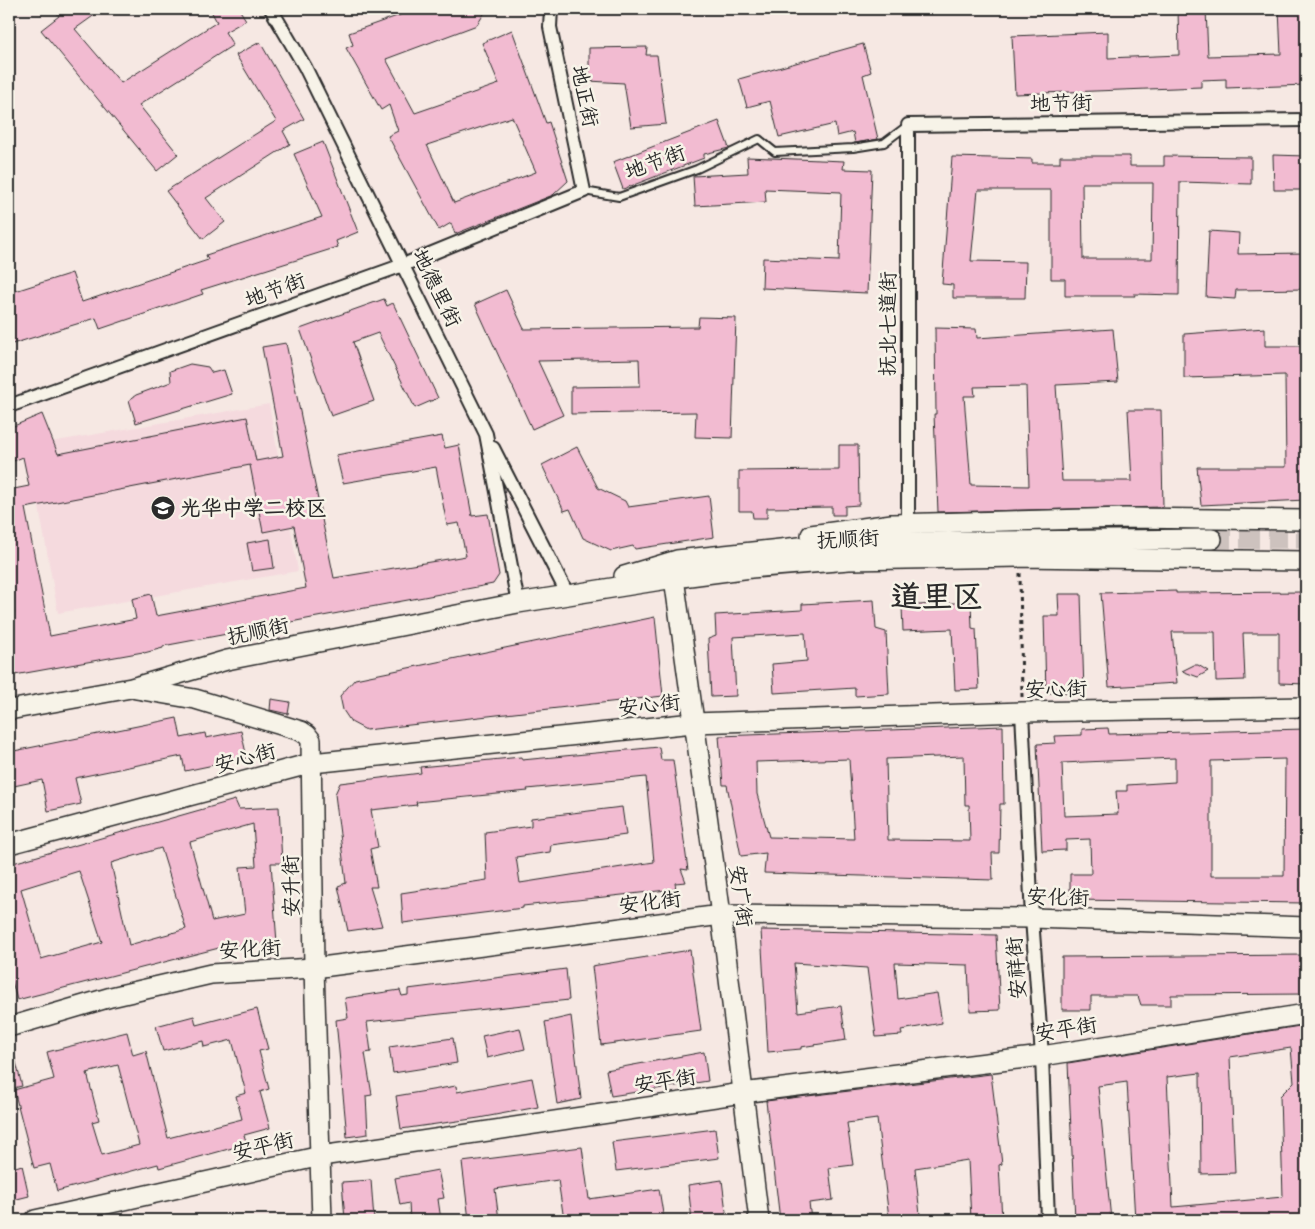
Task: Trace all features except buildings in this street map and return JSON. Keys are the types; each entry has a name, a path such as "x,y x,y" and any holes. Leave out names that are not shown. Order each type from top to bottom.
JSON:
{"street":[{"name":"地德里街","path":"271,9 305,67 486,434 518,603"},
{"name":"地正街","path":"551,9 550,27 584,192"},
{"name":"地节街","path":"908,125 1306,120"},
{"name":"抚北七道街","path":"908,125 908,523"},
{"name":"地节街","path":"9,406 403,265 584,192"},
{"path":"486,434 568,595"},
{"name":"抚顺街","path":"737,554 803,536 908,523 1126,518 1306,520"},
{"name":"抚顺街","path":"568,595 677,560 818,545 901,542 1212,540"},
{"name":"抚顺街","path":"9,710 131,688 227,660 518,603 674,578 751,568 849,560 1020,557 1306,561"},
{"name":"安广街","path":"674,578 721,915 759,1220"},
{"name":"安升街","path":"131,688 195,699 301,731 310,740 312,763 314,968 322,1220"},
{"name":"安心街","path":"9,844 312,763 693,723 1022,712 1306,707"},
{"name":"安祥街","path":"1022,712 1032,918 1042,1056 1048,1220"},
{"name":"安化街","path":"9,1027 110,997 211,974 314,968 721,915 1032,918 1306,927"},
{"name":"安平街","path":"35,1220 321,1156 742,1092 1042,1056 1306,1014"}],"lane":[{"name":"地节街","path":"584,192 619,196 697,168 758,139 775,152 853,148 884,143 908,125"}],"path":[{"path":"1020,557 1022,712"}],"shaded area":[{"name":"光华中学二校区","path":"269,404 298,571 58,613 28,446"}],"tunnel":[{"path":"1212,539 1306,539"}],"place":[{"name":"光华中学二校区","path":"163,508"}],"district":[{"name":"道里区","path":"937,596"}]}
